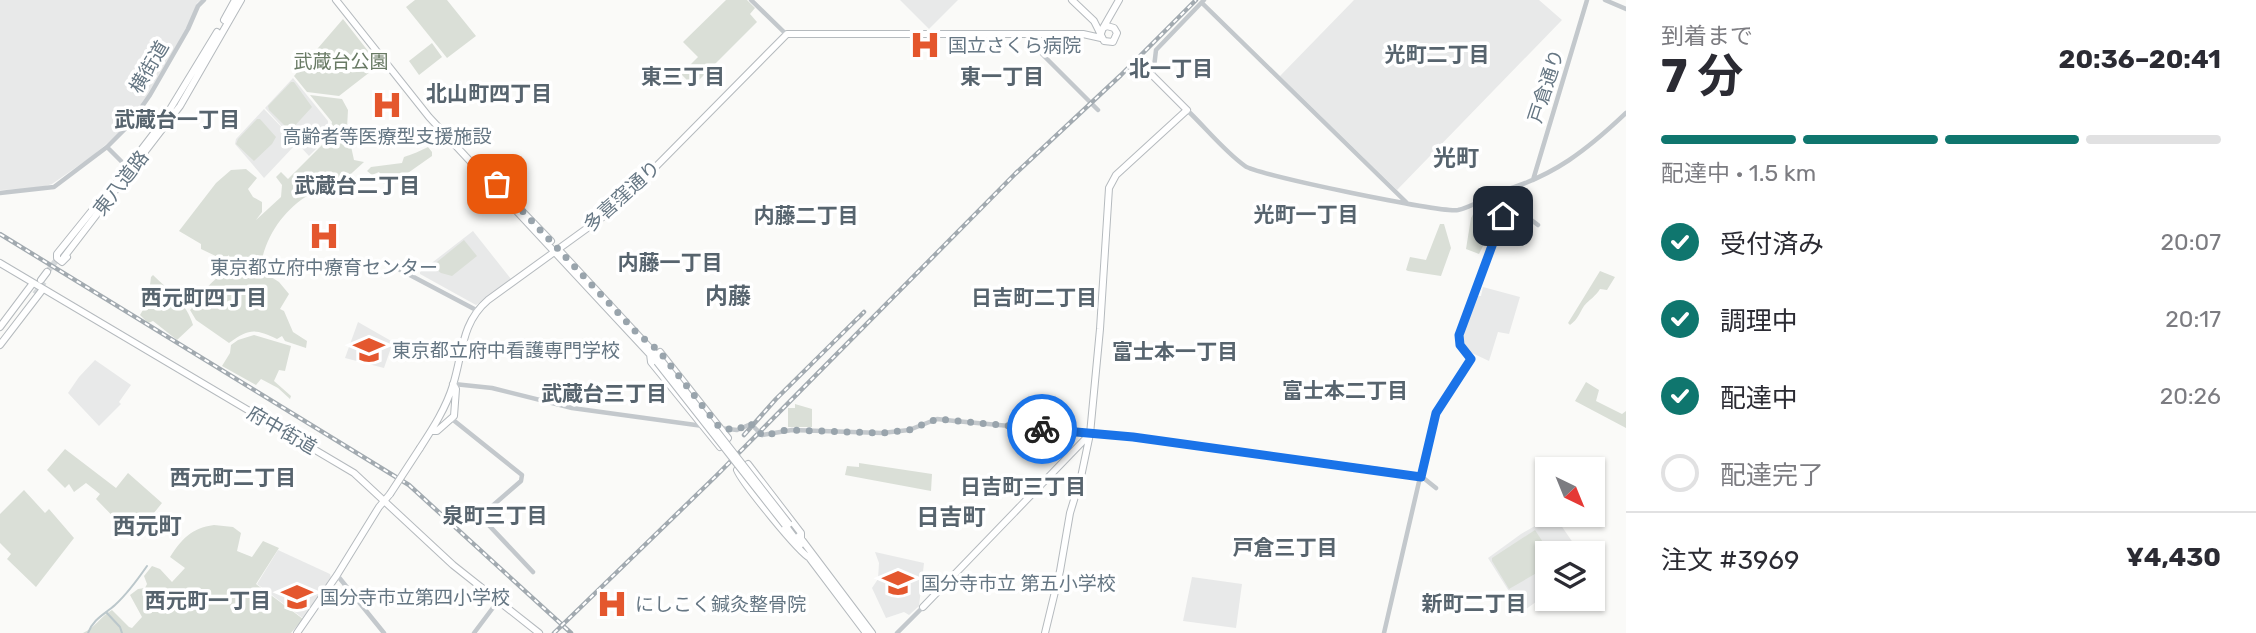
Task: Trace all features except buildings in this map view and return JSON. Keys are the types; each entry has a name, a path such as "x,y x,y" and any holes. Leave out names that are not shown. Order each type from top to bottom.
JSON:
{"main road":[{"name":"東八道路","path":"129,170 192,77 235,0"},
{"name":"東八道路","path":"62,255 187,96 241,0"},
{"path":"338,0 429,110 659,361"},
{"path":"338,0 432,121 637,333 787,524 867,633"},
{"path":"1075,0 1103,27"},
{"path":"787,34 1089,34 1103,27 1119,0"},
{"path":"1103,27 1104,19 1114,12"},
{"name":"多喜窪通り","path":"386,500 443,409 453,384 466,330 478,311 488,300 629,195 787,34"},
{"path":"192,77 192,80 195,79 210,56"},
{"path":"1045,633 1090,434 1110,184 1116,175 1187,110 1153,76"},
{"path":"166,116 185,93 187,96"},
{"path":"115,188 107,206 72,251 63,261 58,261 57,254 101,197 115,188"},
{"name":"府中街道","path":"0,263 33,283 43,283 332,458 365,481 439,553 539,633"},
{"path":"0,345 49,273"},
{"path":"0,327 33,283"},
{"path":"0,333 33,293 0,339"},
{"path":"637,333 659,351 728,440 719,447 651,362 650,354"},
{"path":"431,431 437,431 452,419 455,413 456,389 453,384"},
{"path":"923,607 1090,434"},
{"path":"1078,449 1083,449 1086,453"},
{"path":"801,539 801,533 748,464 737,470 792,542 810,558"},
{"path":"296,633 386,500"},
{"path":"787,524 841,592 867,633"}],"street":[{"name":"横街道","path":"0,193 54,187 107,147 150,95 188,29 198,6 204,0"},
{"path":"751,0 787,34"},
{"name":"戸倉通り","path":"1532,180 1587,0"},
{"path":"1605,0 1626,9"},
{"path":"1153,76 1156,50 1203,1 1408,204"},
{"path":"1031,34 1031,43 1098,110"},
{"path":"1187,110 1246,167 1323,187 1456,211 1556,170 1605,134 1626,113"},
{"path":"107,147 129,170"},
{"path":"1510,190 1525,216 1538,225"},
{"path":"1384,633 1436,413 1471,359 1460,345 1459,335 1485,261 1513,198"},
{"path":"388,264 478,311"},
{"path":"453,384 492,388 572,408 702,426 737,430 751,425 762,435 786,430 882,433 909,430 937,419 1156,440 1421,477 1436,488"},
{"path":"452,419 522,475 521,481 482,518 533,572"},
{"path":"337,575 384,633"},
{"path":"474,633 498,601"},
{"path":"897,633 923,607"}],"shaded area":[{"path":"0,0 201,0 151,92 123,130 91,157 52,184 35,189 0,190"},
{"path":"900,0 958,0 929,29"},
{"path":"1354,0 1539,0 1562,20 1397,190 1280,76"},
{"path":"293,78 328,121 328,137 309,156 297,143 264,178 235,144 236,139 264,109 295,141 265,108"},
{"path":"473,231 511,279 476,305 420,274"},
{"path":"1483,287 1520,297 1509,334 1498,332 1489,361 1472,353 1461,340 1461,333 1476,296 1481,296"},
{"name":"東京都立府中看護専門学校","path":"358,322 393,342 384,368 345,358"},
{"path":"95,360 131,385 119,402 121,404 99,426 68,393"},
{"path":"1535,526 1562,527 1572,541 1535,541 1535,603 1522,612 1488,558"},
{"name":"国分寺市立第四小学校","path":"278,550 330,574 331,578 304,619 257,584"},
{"name":"国分寺市立 第五小学校","path":"875,552 924,563 919,606 909,615 904,612 886,618 872,588 878,579 879,563"},
{"path":"1192,577 1242,584 1236,628 1183,621"}],"green space":[{"path":"415,0 447,0 476,36 447,58 406,7"},
{"path":"726,0 747,0 755,8 750,14 757,22 693,86 681,74 698,57 683,42"},
{"name":"武蔵台公園","path":"343,19 379,65 339,96 307,92 294,76"},
{"path":"432,43 442,57 419,75 409,61"},
{"path":"294,82 312,107 290,131 268,106"},
{"path":"310,95 342,99 348,110 347,128 354,160 364,162 342,182 335,196 322,187 316,195 310,194 291,208 270,236 262,258 260,270 279,282 289,294 280,309 284,311 293,332 307,341 306,348 285,341 282,336 277,339 258,332 242,335 229,343 196,320 190,310 227,266 229,255 224,260 201,249 201,244 179,231 216,183 231,170 246,169 257,178 248,189 253,197 262,202 262,212 256,220 281,197 282,185 276,177 281,172 288,179 325,142 332,143 329,139 332,122"},
{"path":"257,119 276,137 254,161 236,144"},
{"path":"428,147 432,156 388,187 381,181 383,178 379,172 372,175 367,171 371,167 402,163 404,157"},
{"path":"1494,202 1503,209 1491,238 1487,238 1479,254 1466,249 1471,218 1478,205"},
{"path":"1440,224 1444,224 1451,248 1441,276 1406,270 1410,257 1426,260"},
{"path":"464,240 477,256 452,276 441,273 432,266"},
{"path":"1600,271 1615,277 1607,290 1600,289 1570,325 1568,323"},
{"path":"153,275 176,297 193,325 177,340 153,321 148,323 140,315 144,308 147,309"},
{"path":"254,335 291,346 285,371 279,370 274,381 291,396 290,399 278,388 261,379 256,385 222,366 230,353 231,345"},
{"path":"1586,382 1599,390 1596,401 1622,414 1626,411 1626,428 1575,401"},
{"path":"795,404 812,409 812,427 788,427 788,408 795,408"},
{"path":"65,449 116,488 128,473 162,503 137,534 132,536 96,499 100,494 86,483 74,492 69,484 65,488 47,470"},
{"path":"859,463 932,474 931,491 845,475 847,466 859,467"},
{"path":"24,490 45,513 49,509 74,538 36,587 7,559 11,554 0,543 0,514"},
{"path":"214,525 233,527 241,533 237,551 252,557 263,541 279,548 256,584 303,619 291,633 83,633 112,610 132,628 142,617 130,595 145,588 147,584 144,576 152,566 160,569 172,582 185,568 170,557 174,551 193,532"},
{"path":"1535,530 1542,541 1535,541 1535,574 1509,589 1492,558"}],"waterway":[{"path":"88,633 96,620 124,596 147,566"},
{"path":"106,612 122,633"}],"tunnel":[{"path":"47,272 59,257"},
{"path":"35,294 44,282"}],"railway":[{"path":"554,633 716,476 1016,173 1121,75 1196,0"},
{"path":"0,234 409,485 571,633"},
{"path":"744,435 776,399 864,312"}],"way so far":[{"path":"497,184 637,333 659,351 720,428 737,430 750,423 763,436 786,430 882,433 909,430 937,419 1042,429"}],"place":[{"name":"国立さくら病院","path":"925,45"},
{"name":"高齢者等医療型支援施設","path":"387,105"},
{"name":"東京都立府中療育センター","path":"324,236"},
{"name":"東京都立府中看護専門学校","path":"369,350"},
{"name":"国分寺市立 第五小学校","path":"898,583"},
{"name":"国分寺市立第四小学校","path":"297,597"},
{"name":"にしこく鍼灸整骨院","path":"612,604"}],"district":[{"name":"光町二丁目","path":"1437,54"},
{"name":"北一丁目","path":"1171,68"},
{"name":"東三丁目","path":"683,76"},
{"name":"東一丁目","path":"1002,76"},
{"name":"北山町四丁目","path":"489,93"},
{"name":"武蔵台一丁目","path":"177,119"},
{"name":"光町","path":"1456,158"},
{"name":"武蔵台二丁目","path":"357,185"},
{"name":"光町一丁目","path":"1306,214"},
{"name":"内藤二丁目","path":"806,215"},
{"name":"内藤一丁目","path":"670,262"},
{"name":"内藤","path":"728,296"},
{"name":"西元町四丁目","path":"204,297"},
{"name":"日吉町二丁目","path":"1034,297"},
{"name":"富士本一丁目","path":"1175,351"},
{"name":"富士本二丁目","path":"1345,390"},
{"name":"武蔵台三丁目","path":"604,393"},
{"name":"西元町二丁目","path":"233,477"},
{"name":"日吉町三丁目","path":"1023,486"},
{"name":"泉町三丁目","path":"495,515"},
{"name":"日吉町","path":"951,517"},
{"name":"西元町","path":"147,526"},
{"name":"戸倉三丁目","path":"1285,547"},
{"name":"西元町一丁目","path":"208,600"},
{"name":"新町二丁目","path":"1474,603"}],"route":[{"path":"1042,429 1214,447 1421,477 1434,417 1471,359 1458,339 1503,216"}]}
